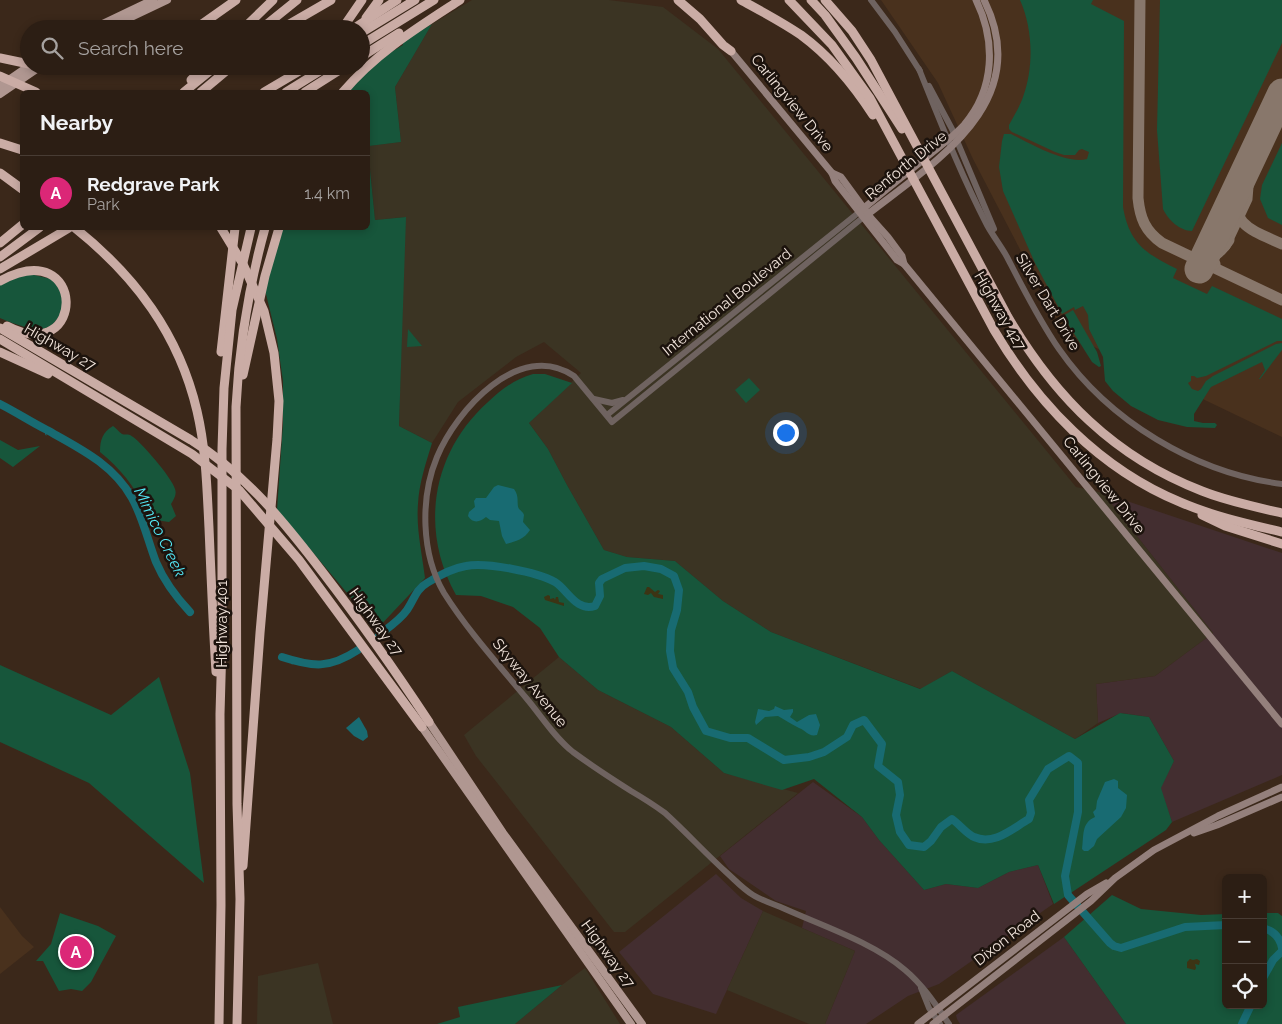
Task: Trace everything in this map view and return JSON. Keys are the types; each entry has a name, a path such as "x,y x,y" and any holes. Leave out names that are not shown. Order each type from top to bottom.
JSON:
{"highway":[{"path":"207,20 236,0"},
{"path":"253,20 273,0"},
{"path":"272,20 297,0"},
{"path":"297,20 331,0"},
{"path":"348,20 362,0"},
{"path":"365,20 379,0"},
{"path":"366,20 396,0"},
{"path":"370,27 415,0"},
{"path":"370,45 434,0"},
{"path":"370,46 452,0"},
{"path":"370,64 408,33 460,0"},
{"path":"678,0 700,19 723,45 731,50"},
{"path":"688,0 716,28 728,42 731,50"},
{"path":"741,0 799,34 828,58 850,82 899,153"},
{"name":"Highway 427","path":"789,0 820,31 852,71 870,98 994,330 1018,368 1065,424 1096,451 1138,481 1180,503 1282,532"},
{"path":"811,0 842,38 920,153"},
{"name":"Highway 427","path":"825,0 852,30 874,65 1022,341 1048,378 1078,411 1116,444 1167,475 1208,494 1282,512"},
{"path":"830,0 852,30"},
{"path":"4,59 20,63"},
{"path":"180,90 196,75"},
{"path":"186,90 205,75"},
{"path":"203,90 221,75"},
{"path":"266,90 291,75"},
{"path":"289,90 313,75"},
{"path":"306,90 315,75"},
{"path":"321,90 330,75"},
{"path":"308,90 332,75"},
{"path":"345,90 358,75"},
{"path":"0,76 31,90"},
{"path":"0,143 20,149"},
{"path":"0,173 20,188"},
{"path":"0,243 20,227"},
{"path":"0,257 36,230"},
{"path":"0,269 66,230"},
{"path":"78,230 128,276 158,318 184,370 197,411 204,450 207,488 213,621 220,714"},
{"path":"223,230 250,277 268,326 274,352 278,395 278,422 247,832 240,898"},
{"path":"224,388 222,337 235,230"},
{"name":"Highway 401","path":"219,1024 222,449 224,388 232,310 251,230"},
{"name":"Highway 401","path":"237,1024 240,898 237,804 236,407 241,347 248,298 265,230"},
{"path":"236,407 264,276 278,230"},
{"path":"0,281 24,271 44,272 52,275 61,283 66,293 67,301 63,318 53,329 45,332 28,334 17,331 0,322"},
{"name":"Highway 27","path":"0,328 197,443 240,475 272,509 323,573 376,644 426,724"},
{"name":"Highway 27","path":"0,339 204,462 227,479 249,500 283,540 426,724"},
{"path":"0,352 111,406"},
{"path":"1180,503 1225,526 1282,544"}],"main road":[{"path":"111,20 154,0"},
{"path":"125,20 167,0"},
{"name":"Renforth Drive","path":"864,213 951,137 972,114 979,102 988,75 990,61 989,38 984,18 976,0"},
{"name":"Renforth Drive","path":"864,213 954,146 978,118 986,104 995,79 998,50 996,34 984,0"},
{"name":"Carlingview Drive","path":"731,50 832,172 841,177 864,213 902,256 904,264 1282,724"},
{"path":"0,86 20,72"},
{"path":"0,94 28,75"},
{"name":"Highway 27","path":"426,724 642,1024"},
{"name":"Highway 27","path":"426,724 631,1024"},
{"name":"Dixon Road","path":"936,1023 943,1015 1070,918 1115,878 1140,859 1218,816 1282,787"},
{"name":"Dixon Road","path":"1177,839 1217,825 1282,798"},
{"name":"Dixon Road","path":"918,1024 1087,894 1115,878"},
{"path":"626,1003 650,1024"}],"street":[{"name":"Silver Dart Drive","path":"871,0 919,69 999,244 1042,322 1078,374 1121,415 1173,450 1218,469 1282,484"},
{"name":"International Boulevard","path":"607,415 626,398 864,213"},
{"name":"International Boulevard","path":"612,422 864,213"},
{"name":"Skyway Avenue","path":"612,422 574,376 568,372 540,365 508,374 475,401 449,433 436,458 429,485 425,527 434,569 443,591 489,653 571,750 664,813 718,865 752,894 862,943 907,971 921,986 949,1024"},
{"path":"589,394 595,400 612,403 626,398"},
{"name":"Skyway Avenue","path":"921,986 936,1023"}],"shaded area":[{"path":"472,0 609,0 663,7 718,49 1076,487 1103,493 1213,633 1155,676 1096,684 1098,723 1075,739 952,671 921,689 771,632 723,601 675,561 627,557 604,550 548,449 529,423 581,373 544,342 516,357 458,402 432,443 399,426 405,217 375,220 370,146 401,142 395,87 432,24"},
{"path":"881,0 1282,0 1282,437 1063,332 973,159 938,83"},
{"path":"1103,493 1282,553 1282,775 1172,822 1160,788 1174,761 1149,717 1121,713 1098,723 1096,684 1155,676 1213,633"},
{"path":"559,657 598,690 671,727 724,773 798,793 625,932 614,932 476,756 464,735"},
{"path":"813,782 862,817 879,840 924,890 946,884 978,888 1009,872 1038,865 1053,904 939,984 908,996 866,1024 825,1024 855,951 802,928 806,911 776,901 729,869 720,856"},
{"path":"716,874 741,898 763,911 716,1014 653,994 619,952"},
{"path":"0,907 22,936 34,947 0,974"},
{"path":"763,911 855,951 825,1024 809,1024 727,990"},
{"path":"1064,937 1126,1024 960,1024 956,1015"},
{"path":"318,963 333,1024 257,1024 258,976"},
{"path":"585,968 620,1024 515,1024 562,985"}],"green space":[{"path":"1020,0 1093,0 1091,4 1124,21 1123,207 1130,230 1141,246 1148,252 1177,269 1173,278 1207,294 1212,286 1282,319 1282,341 1277,341 1206,376 1197,378 1191,376 1191,381 1188,383 1192,389 1198,391 1213,376 1276,344 1282,343 1282,350 1260,379 1265,370 1262,362 1211,387 1194,414 1194,421 1215,423 1217,425 1215,428 1187,427 1158,420 1131,406 1113,391 1105,381 1103,357 1089,329 1088,315 1083,306 1075,310 1074,307 1062,314 1035,263 1003,191 999,167 1004,134 1011,134 1048,152 1069,159 1087,159 1089,152 1082,149 1075,155 1064,155 1009,129 1009,125 1023,97 1029,73 1030,36 1028,23"},
{"path":"1160,0 1282,0 1282,43 1192,231 1183,229 1175,224 1163,209 1157,130"},
{"path":"432,24 395,87 401,142 370,146 370,90 350,90 364,75 370,75 370,69 378,60 403,45 402,42"},
{"path":"1282,143 1282,225 1268,218 1260,199 1262,185"},
{"path":"370,169 375,220 406,217 399,426 432,443 421,481 418,504 419,532 425,578 376,630 277,510 283,424 283,381 277,339 265,290 281,230 370,230"},
{"path":"26,273 51,279 61,291 63,297 62,309 57,320 48,327 33,329 0,318 0,284"},
{"path":"1073,310 1097,352 1101,366 1099,367 1092,362 1063,316"},
{"path":"408,329 422,346 407,347"},
{"path":"533,374 545,374 572,383 529,423 548,449 604,550 627,557 675,561 723,601 771,632 920,689 952,671 1075,739 1120,713 1149,717 1174,761 1161,788 1172,822 1166,830 1054,904 1038,865 1009,872 978,888 946,884 924,890 879,840 862,817 814,779 782,790 724,773 671,727 598,690 559,657 540,628 513,607 481,596 456,595 444,570 435,518 437,492 444,468 454,444 469,422 498,393 520,379"},
{"path":"749,378 760,390 746,403 735,390"},
{"path":"113,426 122,434 130,435 141,444 173,484 176,493 171,504 176,516 169,522 149,519 140,499 129,482 116,466 100,452 103,436"},
{"path":"0,440 18,450 40,446 13,467 0,458"},
{"path":"0,665 111,715 159,677 190,773 204,883 89,783 0,742"},
{"path":"1112,895 1141,909 1201,915 1222,914 1222,1009 1267,1009 1267,913 1278,913 1282,916 1282,1024 1126,1024 1064,937"},
{"path":"60,913 98,926 116,936 91,982 82,991 71,989 59,991 43,961 36,961 51,944"},
{"path":"562,985 515,1024 437,1024 460,1017 458,1007"}],"sand":[{"path":"647,587 655,592 660,591 658,594 663,595 663,599 654,597 651,593 648,595 644,594"},
{"path":"548,595 550,599 554,598 555,600 558,597 559,602 564,603 564,606 545,600 544,597"},
{"path":"1190,959 1200,961 1199,965 1195,964 1195,970 1187,968 1187,962"}],"water":[{"path":"498,485 514,489 517,495 518,507 524,515 523,522 530,530 522,538 506,544 499,521 490,520 486,517 479,521 474,521 468,516 469,512 475,507 474,501 476,498 486,498 494,487"},
{"path":"775,706 784,710 793,709 790,717 797,722 809,715 816,714 820,725 817,735 809,734 778,716 765,717 756,725 758,709 769,711 774,709"},
{"path":"359,717 367,731 368,737 363,741 346,728"},
{"path":"1114,779 1118,781 1118,788 1127,795 1126,808 1121,817 1097,839 1094,846 1088,851 1084,851 1082,849 1085,826 1095,817 1093,812 1096,809 1097,801 1105,782"}],"waterway":[{"name":"Mimico Creek","path":"0,404 83,450 115,476 124,486 136,506 163,576 175,595 190,612"},
{"name":"Mimico Creek","path":"44,429 46,435"},
{"name":"Mimico Creek","path":"127,490 131,489"},
{"name":"Mimico Creek","path":"379,635 404,614 423,585 461,567 486,565 547,578 559,585 577,603 588,607 595,606 600,596 599,583 602,579 625,568 644,566 661,569 674,576 679,590 677,610 671,630 670,651 673,668 688,692 693,707 706,731 730,738 748,738 784,760 809,757 824,752 847,737 853,725 864,720 882,744 878,766 898,782 900,795 896,815 900,832 909,845 924,847 941,827 952,819 972,836 981,839 996,838 1029,819 1031,813 1029,800 1048,769 1069,756 1078,763 1078,812 1065,876 1068,895 1110,943 1121,948 1185,927 1222,925"},
{"name":"Mimico Creek","path":"282,657 303,663 321,664 338,661 358,650"},
{"name":"Mimico Creek","path":"291,660 292,664"},
{"name":"Mimico Creek","path":"1267,930 1276,935 1282,948"},
{"name":"Mimico Creek","path":"1267,971 1273,960 1282,951"},
{"name":"Mimico Creek","path":"1242,1024 1249,1009"}],"taxiway":[{"path":"1140,0 1138,198 1144,224 1151,234 1162,243 1282,300"},
{"path":"1225,246 1247,199 1250,161"},
{"path":"1237,188 1235,201 1240,219 1253,231 1282,244"},
{"path":"1198,259 1216,255 1229,240"},
{"path":"1211,243 1211,254 1215,264"}],"runway":[{"path":"1199,269 1282,93"}],"place":[{"name":"Redgrave Park","path":"76,952"}]}
